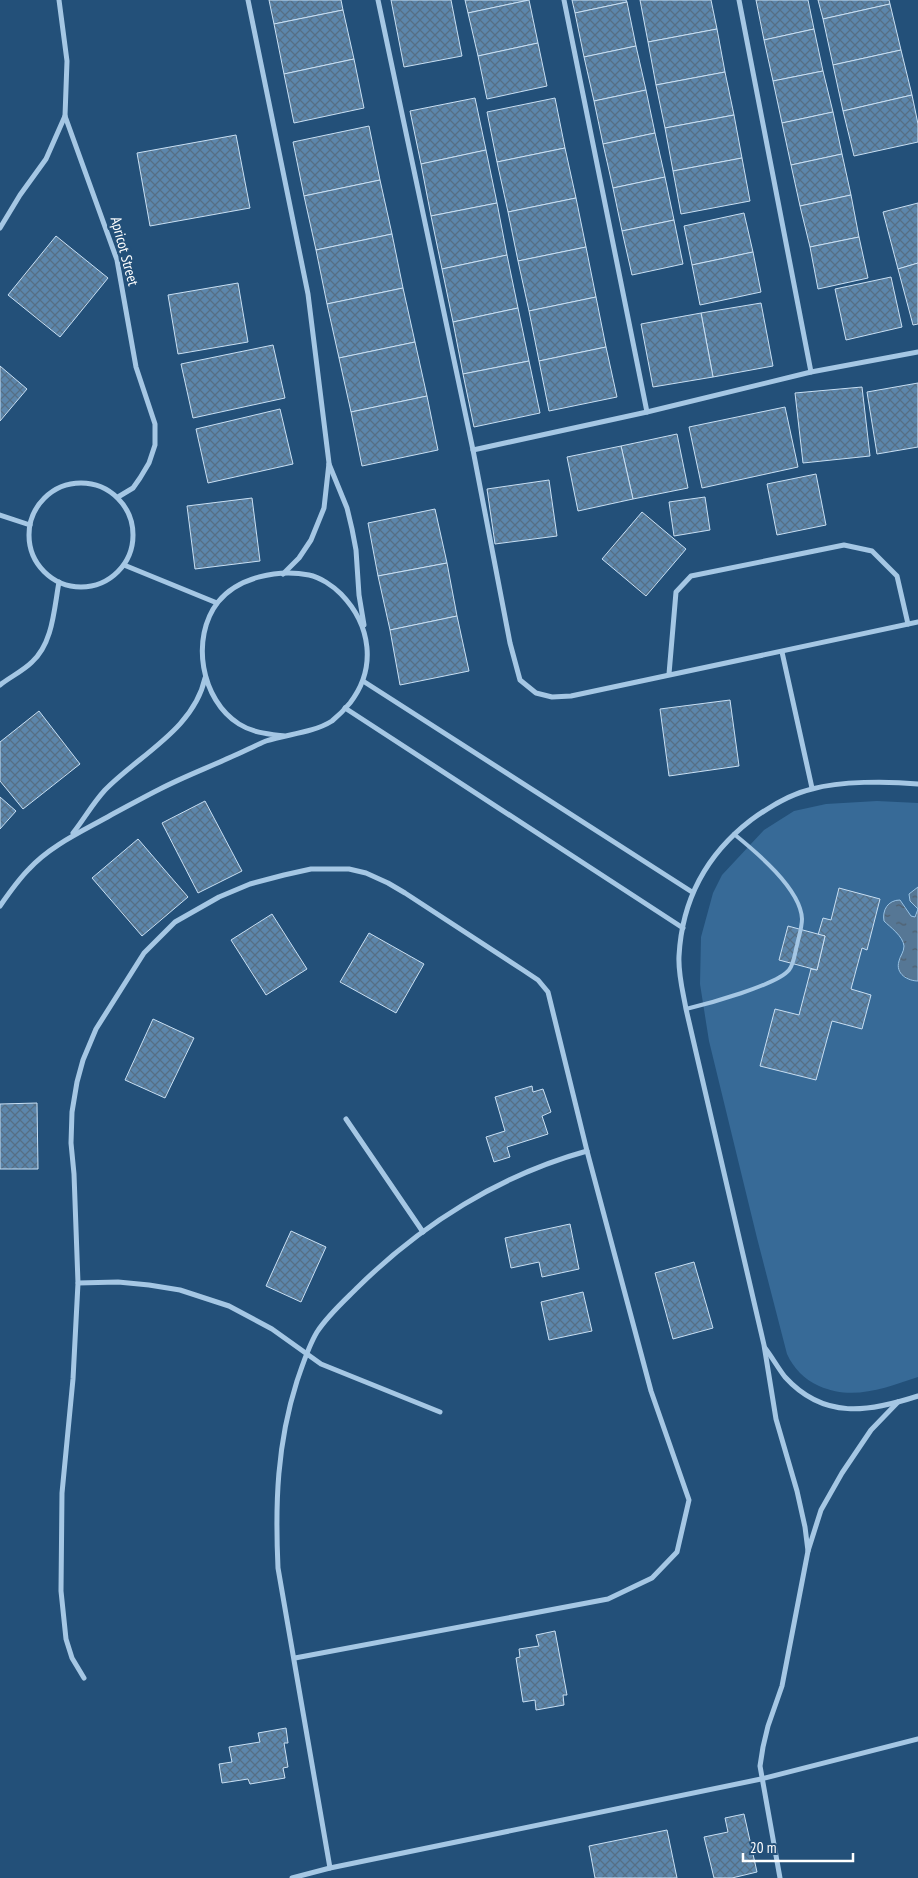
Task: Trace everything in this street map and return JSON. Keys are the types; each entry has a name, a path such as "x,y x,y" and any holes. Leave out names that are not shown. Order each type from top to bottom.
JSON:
{"street":[{"name":"Apricot Street","path":"59,0 67,61 66,116 116,260 136,367 155,424 154,445 149,463 133,488 118,497"},
{"path":"248,0 308,294 329,463 324,508 315,532 299,558 283,574"},
{"path":"378,0 473,450 510,643 520,680 536,693 552,697 571,696 918,622"},
{"path":"564,0 647,412"},
{"path":"739,0 811,372"},
{"path":"0,228 20,195 46,159 66,116"},
{"path":"473,450 647,412 811,372 918,352"},
{"path":"0,906 30,868 71,835 167,785 266,742 310,730 332,721 356,695 363,681 367,665 356,550 347,508 329,463"},
{"path":"93,484 118,497 131,518 134,542 124,565 106,581 83,587 59,582 40,568 30,548 30,525 42,500 65,485 93,484"},
{"path":"0,514 30,525"},
{"path":"669,674 676,592 691,576 844,545 872,551 897,576 908,624"},
{"path":"124,565 218,603"},
{"path":"285,736 258,732 240,725 226,714 215,701 205,676 203,655 207,622 218,603 241,584 261,576 283,574 310,575 334,587 352,605 365,630"},
{"path":"0,685 32,663 42,651 53,618 59,582"},
{"path":"782,652 812,788"},
{"path":"71,835 105,791 180,724 202,691 205,676"},
{"path":"363,681 692,892"},
{"path":"345,708 683,928"},
{"path":"808,1551 797,1491 776,1419 764,1345 686,1009 679,958 683,928 692,892 714,855 733,834 773,805 812,788 864,784 918,784"},
{"path":"84,1678 72,1658 66,1639 61,1592 62,1493 75,1350 78,1283 71,1143 72,1112 83,1060 96,1029 144,953 175,922 219,897 250,884 311,869 349,869 366,873 405,893 538,980 548,992 587,1151 651,1392 689,1500 677,1552 652,1578 608,1599 295,1658"},
{"path":"346,1119 423,1232"},
{"path":"330,1868 278,1568 276,1488 281,1447 291,1400 306,1355 318,1331 335,1310 372,1273 423,1232 498,1184 587,1151"},
{"path":"78,1283 118,1282 149,1284 204,1297 229,1306 256,1320 306,1355 336,1371 440,1412"},
{"path":"764,1345 785,1376 800,1391 818,1402 838,1408 854,1410 874,1408 918,1396"},
{"path":"780,1878 760,1766 763,1746 782,1686 808,1551 821,1510 842,1473 871,1430 898,1402"},
{"path":"292,1878 330,1868 762,1779 918,1739"}],"lane":[{"path":"686,1009 739,993 774,979 790,970 792,964 801,930 802,917 796,899 776,872 733,834"}],"shaded area":[{"path":"877,801 918,803 918,1377 881,1389 857,1393 832,1390 819,1386 796,1369 787,1354 709,1041 700,984 701,937 713,893 722,875 764,830 794,811 826,804"}],"water":[{"path":"918,887 918,909 910,901 909,894"},
{"path":"896,900 900,900 911,916 915,917 918,909 918,981 910,980 903,976 899,970 898,966 904,948 903,942 899,935 884,921 884,917 887,906"}],"building":[{"path":"269,0 341,0 343,10 274,24"},
{"path":"391,0 451,0 462,56 404,67"},
{"path":"465,0 529,0 468,13"},
{"path":"529,0 538,43 478,56 468,13"},
{"path":"572,0 626,0 627,2 575,13"},
{"path":"640,0 711,0 717,29 648,42"},
{"path":"756,0 808,0 814,29 764,40"},
{"path":"818,0 889,0 890,4 823,19"},
{"path":"627,2 636,46 584,57 575,13"},
{"path":"890,4 901,50 833,65 823,19"},
{"path":"343,10 354,59 284,74 274,24"},
{"path":"717,29 725,72 656,85 648,42"},
{"path":"814,29 823,71 773,81 764,40"},
{"path":"538,43 547,86 487,99 478,56"},
{"path":"636,46 646,90 594,101 584,57"},
{"path":"901,50 912,95 843,111 833,65"},
{"path":"354,59 364,108 294,123 284,74"},
{"path":"823,71 833,112 782,123 773,81"},
{"path":"725,72 734,115 665,128 656,85"},
{"path":"646,90 655,133 603,144 594,101"},
{"path":"912,95 918,124 918,142 854,156 843,111"},
{"path":"475,98 486,150 421,164 410,111"},
{"path":"555,98 565,148 497,162 487,112"},
{"path":"833,112 842,154 791,165 782,123"},
{"path":"734,115 742,158 673,171 665,128"},
{"path":"369,126 380,180 304,196 293,142"},
{"path":"655,133 665,177 613,188 603,144"},
{"path":"236,135 250,208 150,226 137,153"},
{"path":"565,148 576,198 508,212 497,162"},
{"path":"486,150 497,203 431,216 421,164"},
{"path":"842,154 851,195 800,206 791,165"},
{"path":"742,158 750,201 681,214 673,171"},
{"path":"665,177 674,220 622,231 613,188"},
{"path":"380,180 392,234 316,250 304,196"},
{"path":"851,195 859,237 810,247 800,206"},
{"path":"576,198 586,247 518,261 508,212"},
{"path":"497,203 507,255 442,269 431,216"},
{"path":"918,203 918,263 898,269 883,212"},
{"path":"744,213 753,252 692,265 684,226"},
{"path":"674,220 683,264 632,275 622,231"},
{"path":"392,234 403,288 327,304 316,250"},
{"path":"56,236 108,278 60,337 8,295"},
{"path":"859,237 868,278 818,289 810,247"},
{"path":"586,247 596,297 529,311 518,261"},
{"path":"753,252 761,292 700,305 692,265"},
{"path":"507,255 518,308 453,322 442,269"},
{"path":"918,263 918,324 913,325 898,269"},
{"path":"891,277 902,327 846,340 835,289"},
{"path":"238,283 248,342 178,354 168,295"},
{"path":"403,288 415,342 339,358 327,304"},
{"path":"596,297 606,347 539,361 529,311"},
{"path":"761,303 773,366 713,377 701,313"},
{"path":"518,308 529,361 463,374 453,322"},
{"path":"701,313 713,377 653,387 641,324"},
{"path":"415,342 427,396 351,412 339,358"},
{"path":"273,345 285,398 193,418 181,364"},
{"path":"606,347 617,397 549,411 539,361"},
{"path":"529,361 540,413 474,427 463,374"},
{"path":"0,366 27,389 0,421"},
{"path":"918,383 918,447 877,454 867,392"},
{"path":"862,387 870,456 803,463 795,393"},
{"path":"427,396 438,450 362,466 351,412"},
{"path":"785,407 798,467 702,488 689,427"},
{"path":"280,409 293,464 208,483 196,429"},
{"path":"677,434 688,488 633,499 621,446"},
{"path":"621,446 633,499 578,511 567,457"},
{"path":"816,474 826,525 777,535 767,484"},
{"path":"549,480 557,536 495,544 487,489"},
{"path":"705,497 710,530 674,536 669,502"},
{"path":"252,498 260,561 195,569 187,506"},
{"path":"435,509 447,563 378,576 368,523"},
{"path":"642,512 686,549 646,596 602,559"},
{"path":"447,563 457,616 390,630 378,576"},
{"path":"457,616 469,671 400,685 390,630"},
{"path":"730,700 739,766 669,776 660,709"},
{"path":"39,711 80,764 23,809 0,781 0,742"},
{"path":"0,797 16,811 0,829"},
{"path":"205,801 242,871 198,893 162,823"},
{"path":"138,839 188,897 142,936 92,878"},
{"path":"839,888 880,899 867,950 862,948 851,989 871,995 862,1029 832,1021 816,1080 760,1066 775,1009 799,1015 811,969 817,970 825,936 818,935 823,918 831,920"},
{"path":"272,914 307,969 266,995 231,940"},
{"path":"788,926 825,936 817,970 779,960"},
{"path":"369,933 424,964 396,1013 340,982"},
{"path":"153,1019 194,1038 165,1098 125,1080"},
{"path":"532,1086 533,1092 543,1089 551,1112 542,1116 548,1134 507,1147 510,1157 494,1162 486,1137 505,1131 495,1097"},
{"path":"37,1103 38,1169 0,1169 0,1104"},
{"path":"570,1224 579,1269 542,1277 539,1262 511,1268 505,1238"},
{"path":"291,1231 326,1247 301,1302 266,1286"},
{"path":"694,1262 713,1328 673,1339 655,1273"},
{"path":"583,1292 592,1331 549,1340 541,1302"},
{"path":"555,1631 567,1695 563,1695 564,1705 536,1710 535,1700 523,1702 516,1658 520,1657 519,1649 539,1646 536,1635"},
{"path":"286,1728 288,1743 284,1743 288,1767 283,1768 285,1778 250,1784 248,1779 222,1783 219,1764 232,1762 229,1747 260,1742 258,1733"},
{"path":"744,1814 757,1872 732,1878 714,1878 704,1837 728,1832 725,1818"},
{"path":"667,1830 677,1878 595,1878 589,1846"}]}
